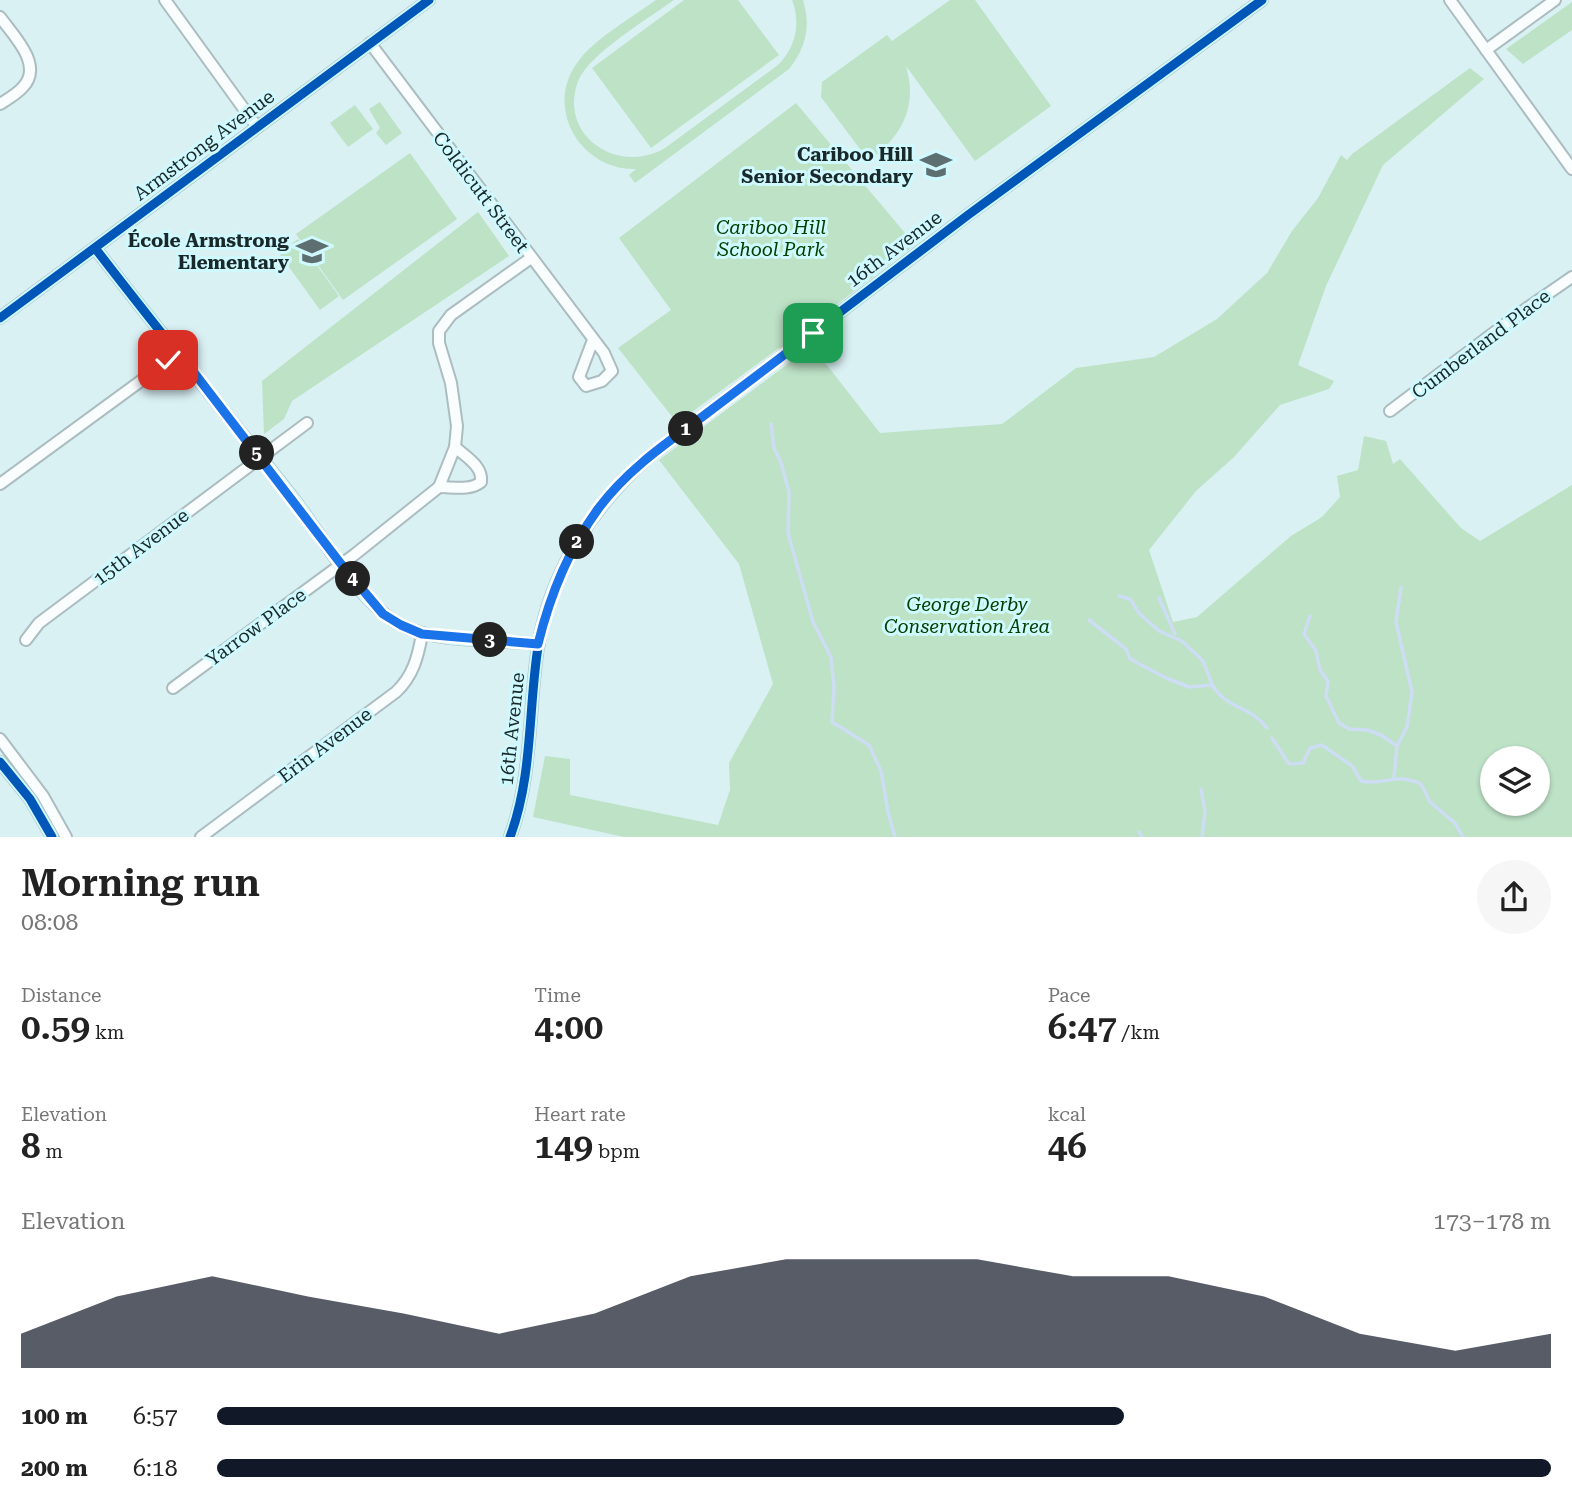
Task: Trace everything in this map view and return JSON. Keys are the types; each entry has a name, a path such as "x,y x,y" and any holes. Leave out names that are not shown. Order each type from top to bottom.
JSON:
{"street":[{"path":"165,0 257,127"},
{"name":"Armstrong Avenue","path":"0,318 429,0"},
{"path":"1450,0 1572,169"},
{"path":"1486,50 1555,0"},
{"name":"16th Avenue","path":"510,837 527,776 538,644 550,599 567,560 600,507 634,470 968,215 1259,1"},
{"path":"0,17 24,51 30,70 24,86 0,104"},
{"name":"Coldicutt Street","path":"370,43 593,340"},
{"path":"95,248 383,614 422,634 538,644"},
{"path":"455,447 482,475 481,482 476,486 439,487 455,447 456,405 440,348 439,331 451,315 531,258"},
{"name":"Cumberland Place","path":"1390,411 1572,277"},
{"path":"0,484 179,353"},
{"name":"15th Avenue","path":"26,640 39,623 307,423"},
{"name":"Yarrow Place","path":"173,688 341,564 439,487"},
{"name":"Erin Avenue","path":"201,837 396,692 415,667 422,634"},
{"path":"0,739 43,796 66,837"},
{"path":"0,762 30,799 52,837"}],"green space":[{"path":"656,0 674,0 608,47 595,58 579,79 574,99 576,117 583,132 595,145 611,153 628,157 647,155 665,148 778,65 793,43 795,34 796,17 792,0 803,0 807,28 803,45 789,69 635,183 629,175 636,169 616,166 598,159 583,147 572,132 566,114 565,96 569,77 587,51 605,35"},
{"path":"684,0 738,0 779,55 651,148 592,68"},
{"path":"950,0 975,0 1051,106 975,161 906,66 910,95 904,119 890,141 869,161 821,97 822,82 887,35 892,41"},
{"path":"1572,2 1572,30 1523,64 1506,49"},
{"name":"George Derby Conservation Area","path":"1470,68 1484,79 1383,165 1326,286 1298,365 1334,381 1329,389 1280,405 1234,457 1196,491 1149,550 1173,622 1197,617 1291,536 1322,517 1340,497 1337,476 1358,470 1364,436 1386,441 1393,464 1400,459 1461,528 1480,541 1572,485 1572,837 624,837 533,817 545,756 570,759 570,795 718,825 730,790 729,763 773,684 739,564 659,460 789,363 795,354 812,346 880,433 1002,424 1076,368 1154,357 1217,319 1267,273 1292,231 1318,198 1341,155 1347,160"},
{"path":"380,102 402,133 386,145 376,133 380,128 369,109"},
{"name":"Cariboo Hill School Park","path":"796,103 915,245 794,337 786,347 779,348 677,423 618,348 671,310 619,238"},
{"path":"355,105 373,129 348,147 330,123"},
{"path":"410,153 457,219 343,300 296,234"},
{"path":"478,212 509,256 292,401 284,419 264,434 262,381"},
{"path":"298,239 339,296 320,310 279,253"}],"waterway":[{"path":"771,424 774,448 789,492 788,533 813,622 831,657 834,686 832,722 869,745 881,771 895,837"},
{"path":"1394,777 1397,746 1407,727 1412,692 1396,622 1401,587"},
{"path":"1119,596 1130,599 1139,613 1159,631 1182,641 1203,661 1212,684"},
{"path":"1159,598 1175,634"},
{"path":"1310,616 1304,634 1316,651 1320,670 1328,681 1326,696 1339,723 1349,729 1367,730 1381,735 1397,746"},
{"path":"1089,620 1126,649 1130,659 1189,687 1212,685 1225,699 1254,715 1267,728"},
{"path":"1272,738 1289,764 1303,763 1310,748 1322,745 1352,766 1361,781 1404,779 1421,784 1430,802 1455,823 1463,837"},
{"path":"1201,789 1205,811 1202,837"},
{"path":"1139,832 1142,837"}],"cycle path":[{"path":"0,318 429,0"},
{"path":"510,837 523,790 535,671 544,619 553,592 577,542 610,496 649,457 968,215 1262,0"},
{"path":"95,248 296,502 344,570 372,603 403,626 433,635 539,644"},
{"path":"0,762 30,799 52,837"}],"place":[{"name":"Cariboo Hill Senior Secondary","path":"936,165"},
{"name":"École Armstrong Elementary","path":"312,251"}],"route":[{"path":"168,360 179,353 341,564 383,614 422,634 538,644 550,599 567,560 586,527 617,487 649,457 813,333"}]}
